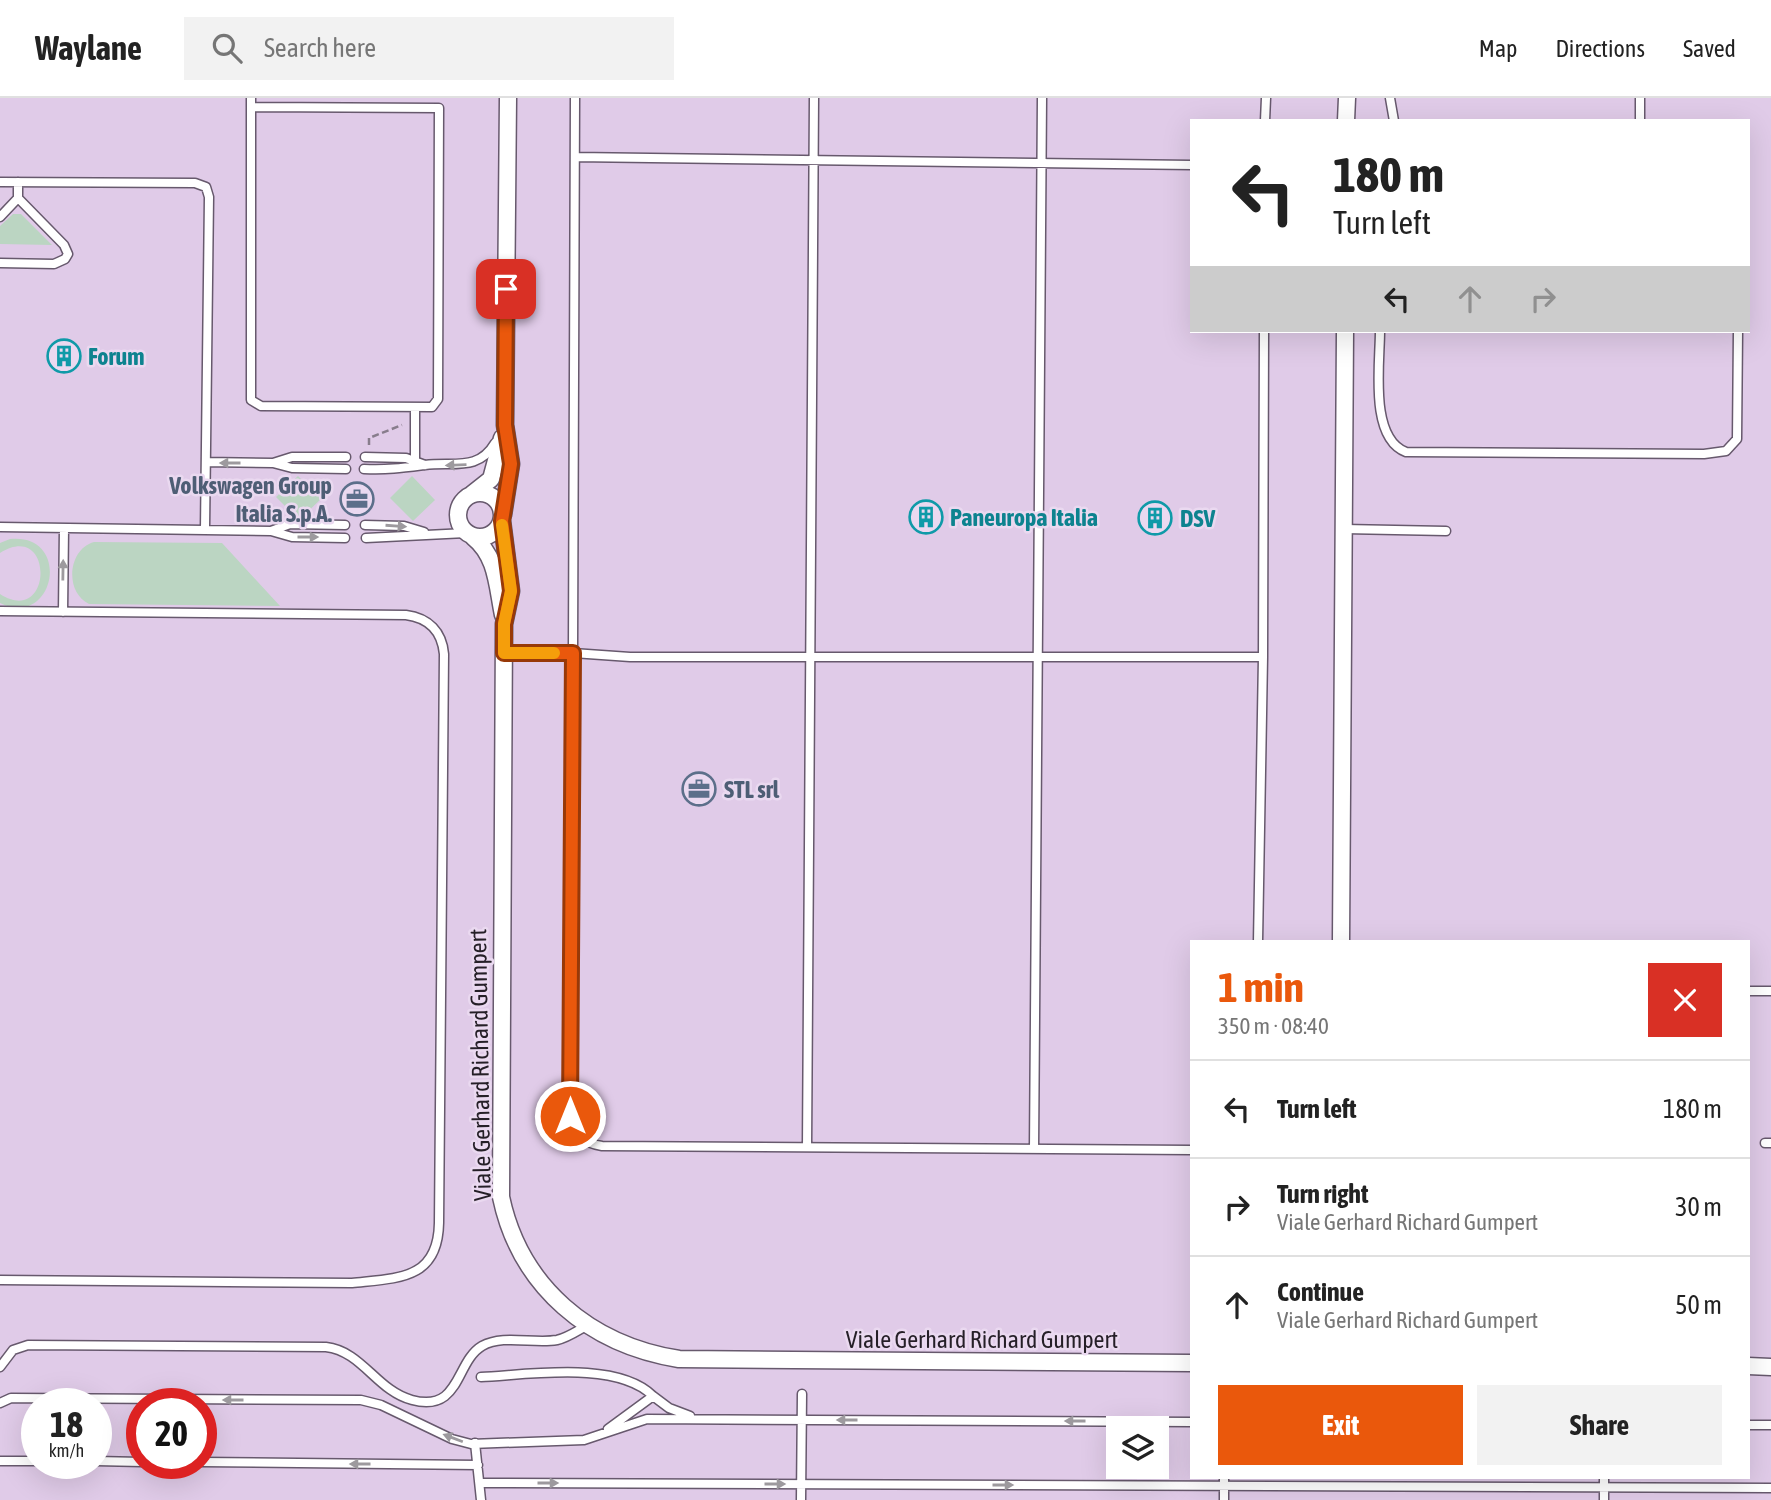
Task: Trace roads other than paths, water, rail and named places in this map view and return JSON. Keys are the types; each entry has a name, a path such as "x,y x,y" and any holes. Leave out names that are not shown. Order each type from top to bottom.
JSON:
{"street":[{"name":"Viale Gerhard Richard Gumpert","path":"504,624 511,591 503,518 511,464 505,425 508,98"},
{"path":"1346,119 1347,98"},
{"path":"1341,940 1345,333"},
{"name":"Viale Gerhard Richard Gumpert","path":"472,495 491,479 505,425"},
{"path":"472,495 492,496 498,501 503,518 494,533 480,538 469,535 461,527 458,512 460,505 472,495"},
{"name":"Viale Gerhard Richard Gumpert","path":"469,535 486,549 493,563 504,624 501,1197 509,1226 535,1273 556,1300 586,1326 635,1350 679,1359 1190,1363"},
{"path":"1750,1366 1771,1367"}],"lane":[{"path":"439,108 251,103 251,400 261,406 415,408 432,407 438,398 440,98"},
{"path":"575,98 570,1116 573,1129 583,1140 602,1146 1190,1150"},
{"path":"807,1147 814,98"},
{"path":"1034,1149 1042,98"},
{"path":"1265,119 1266,98"},
{"path":"1390,98 1394,119"},
{"path":"1640,98 1640,119"},
{"path":"575,158 1190,165"},
{"path":"0,182 195,183 206,187 209,197 205,529"},
{"path":"0,217 18,198 18,182"},
{"path":"0,263 54,264 65,259 68,254 64,245 18,198"},
{"path":"1258,940 1263,657 1264,333"},
{"path":"1380,333 1381,415 1386,436 1398,449 1416,453 1704,454 1726,451 1737,439 1738,333"},
{"path":"415,408 415,461"},
{"path":"364,470 406,470 425,465 468,464 480,460 491,450 505,425"},
{"path":"367,453 406,458 425,465"},
{"path":"273,463 292,457 346,457"},
{"path":"206,462 273,463 292,468 346,469"},
{"path":"271,531 290,524 345,525"},
{"path":"365,525 404,526 427,533 469,535"},
{"path":"0,527 271,531 292,537 345,538"},
{"path":"63,612 64,528"},
{"path":"1343,529 1446,531"},
{"path":"366,538 405,538 427,533"},
{"path":"0,611 406,615 422,618 438,632 444,654 439,1242 430,1261 417,1271 387,1279 352,1283 0,1280"},
{"path":"504,653 573,653 630,657 1263,657"},
{"path":"1750,991 1771,991"},
{"path":"0,1367 13,1350 37,1344 326,1347 351,1356 396,1394 413,1401 429,1402 452,1391 474,1353 485,1344 498,1341 556,1340 586,1326"},
{"path":"481,1377 595,1373 640,1386 669,1408 704,1419"},
{"path":"801,1500 802,1394"},
{"path":"597,1437 653,1396"},
{"path":"0,1403 12,1398 361,1400 381,1405 452,1439 475,1443 584,1440 639,1420 1190,1422"},
{"path":"1750,1424 1771,1425"},
{"path":"475,1443 481,1500"},
{"path":"0,1461 21,1461"},
{"path":"217,1462 478,1465"},
{"path":"1604,1479 1604,1500"},
{"path":"1223,1500 1224,1481"},
{"path":"480,1483 1224,1481 1604,1488 1771,1488"}],"place":[{"name":"Forum","path":"64,356"},
{"name":"Volkswagen Group Italia S.p.A.","path":"357,499"},
{"name":"Paneuropa Italia","path":"926,517"},
{"name":"DSV","path":"1155,518"},
{"name":"STL srl","path":"699,789"}]}
